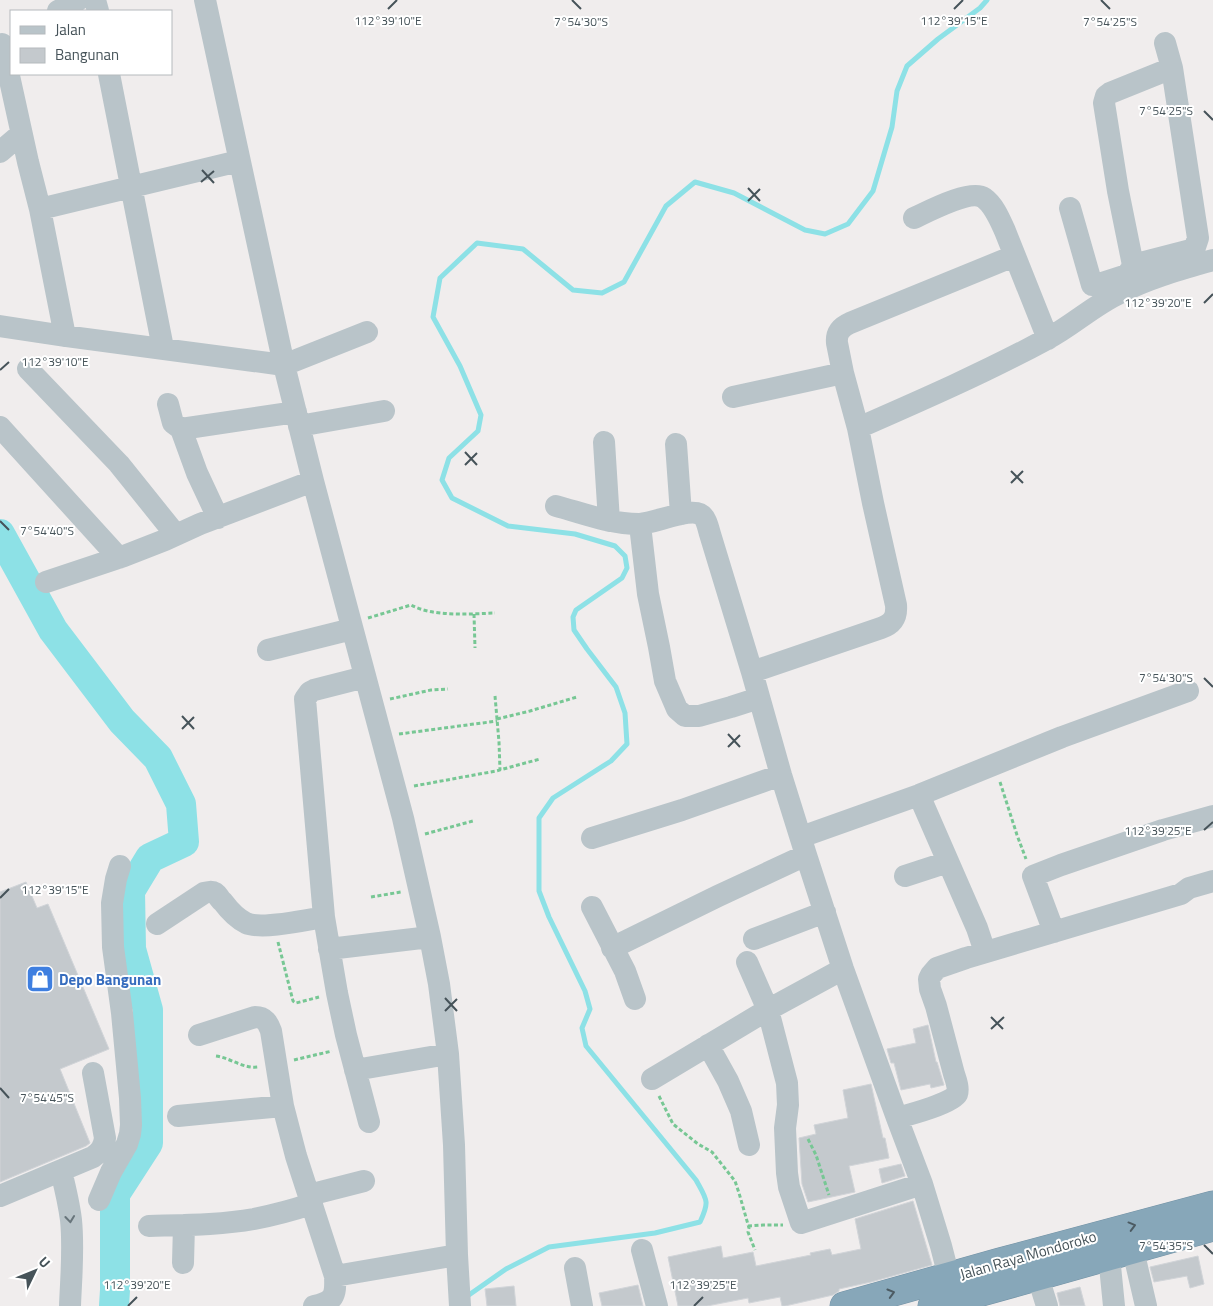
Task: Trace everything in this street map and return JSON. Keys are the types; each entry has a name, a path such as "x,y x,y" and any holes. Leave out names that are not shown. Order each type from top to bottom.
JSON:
{"highway":[{"name":"Jalan Raya Mondoroko","path":"844,1306 949,1277 999,1286 1043,1290 1115,1252 1213,1205"},
{"name":"Jalan Raya Mondoroko","path":"932,1306 1115,1252 1213,1227"}],"street":[{"path":"60,10 78,0"},
{"path":"205,0 284,365 312,481 396,790 430,937 439,984 448,1054 454,1145 460,1306"},
{"path":"4,43 6,95 22,134 40,210 65,336"},
{"path":"1166,43 1172,68 1198,238 1195,247 1178,262"},
{"path":"1148,267 1118,191 1104,99 1110,93 1172,68"},
{"path":"109,75 163,348"},
{"path":"0,152 22,134"},
{"path":"40,210 239,161"},
{"path":"914,218 965,196 975,195 986,199 998,218 1048,339"},
{"path":"1070,208 1092,285 1127,274 1131,269 1178,262 1213,260"},
{"path":"752,672 881,628 891,624 896,616 896,605 858,428 843,373 836,338 838,333 845,325 1014,256"},
{"path":"858,428 956,384 1048,339 1120,293 1148,267"},
{"path":"0,326 284,365 367,332"},
{"path":"28,369 119,464 176,535"},
{"path":"733,397 843,373"},
{"path":"168,404 172,423 180,430 218,518"},
{"path":"180,430 384,412"},
{"path":"0,427 119,558"},
{"path":"604,442 609,521"},
{"path":"676,444 681,514"},
{"path":"46,582 119,558 312,481"},
{"path":"556,506 609,521 640,525 681,514 698,513 705,518 752,672 780,775 843,969 922,1184 949,1277"},
{"path":"640,525 648,594 665,681 677,710 686,716 699,716 758,698"},
{"path":"268,650 351,626"},
{"path":"365,677 314,690 305,699 324,918 337,992 369,1122"},
{"path":"612,948 718,896 803,846 994,764 1188,691"},
{"path":"592,838 682,810 780,775"},
{"path":"919,795 977,928 985,952"},
{"path":"1054,932 1033,876 1163,830 1213,816"},
{"path":"905,876 948,862"},
{"path":"71,1167 99,1200 111,1172 127,1144 130,1134 129,1089 122,1013 112,947 112,903 120,866"},
{"path":"897,1118 947,1102 957,1094 957,1086 930,989 929,979 933,971 942,966 985,952 1180,894 1189,888 1213,881"},
{"path":"157,924 210,891 215,893 238,918 248,924 259,926 324,918"},
{"path":"592,907 625,971 635,999"},
{"path":"754,939 825,912"},
{"path":"329,948 430,937"},
{"path":"747,962 768,1010 787,1083 788,1105 785,1133 787,1173 789,1186 801,1223 922,1184"},
{"path":"652,1079 768,1010 843,969"},
{"path":"199,1035 255,1017 265,1020 271,1031 283,1106 296,1156 335,1276 336,1288 333,1298 324,1304 314,1306"},
{"path":"708,1045 728,1081 741,1111 749,1145"},
{"path":"355,1070 448,1054"},
{"path":"0,1196 71,1167 93,1157 100,1151 105,1138 93,1073"},
{"path":"178,1116 283,1106"},
{"path":"70,1306 72,1248 71,1221 67,1196 71,1167"},
{"path":"149,1226 222,1223 255,1219 286,1212 310,1200 364,1181"},
{"path":"183,1262 184,1224"},
{"path":"642,1250 657,1306"},
{"path":"1114,1306 1115,1252"},
{"path":"1115,1252 1146,1306"},
{"path":"335,1276 457,1255"},
{"path":"575,1268 582,1306"}],"path":[{"path":"351,626 411,605 421,610 451,614 495,613"},
{"path":"474,614 475,648"},
{"path":"372,703 431,690 448,689"},
{"path":"495,696 500,770"},
{"path":"381,736 497,720 577,697"},
{"path":"396,790 500,770 540,759"},
{"path":"994,764 1016,835 1033,876"},
{"path":"408,838 473,821"},
{"path":"371,897 419,889"},
{"path":"273,924 293,1002 296,1003 337,992"},
{"path":"652,1079 654,1087 673,1124 698,1144 712,1152 735,1181 748,1232 755,1250"},
{"path":"808,1139 816,1155 835,1212"},
{"path":"748,1226 801,1223"}],"building":[{"name":"Depo Bangunan","path":"26,882 37,908 48,904 109,1049 60,1069 90,1143 0,1182 0,892"},
{"path":"928,1025 936,1062 944,1085 931,1088 930,1084 901,1090 894,1063 891,1063 887,1049 916,1043 913,1029"},
{"path":"871,1084 889,1158 849,1166 855,1192 808,1202 802,1184 799,1138 816,1134 814,1125 848,1118 843,1090"},
{"path":"901,1164 905,1176 882,1183 879,1169"},
{"path":"913,1201 932,1265 839,1289 833,1295 785,1306 782,1306 780,1297 749,1303 748,1298 707,1306 678,1306 668,1257 721,1246 723,1258 753,1252 756,1266 811,1255 810,1253 830,1249 832,1255 861,1249 855,1219"},
{"path":"1198,1256 1204,1284 1190,1288 1187,1276 1154,1282 1150,1267"},
{"path":"638,1285 643,1306 602,1306 599,1293"},
{"path":"514,1286 516,1306 487,1306 485,1289"},
{"path":"1080,1287 1085,1306 1060,1306 1057,1293"}],"waterway":[{"path":"466,1297 506,1269 549,1247 655,1233 700,1222 706,1201 696,1180 586,1046 582,1028 590,1009 585,991 549,917 539,891 539,818 553,798 611,761 627,744 625,713 616,687 574,630 573,617 576,610 622,578 627,568 625,556 615,546 575,534 508,526 452,498 442,480 449,458 478,431 481,415 460,366 433,317 440,278 477,243 523,249 573,290 602,293 624,282 666,206 695,182 734,193 805,230 825,234 848,224 873,191 892,127 897,91 907,66 938,39 980,8 987,0"},
{"path":"0,534 53,630 122,721 158,758 181,804 184,842 150,858 130,891 131,949 148,1010 148,1143 115,1194 114,1306"}],"place":[{"name":"Depo Bangunan","path":"40,979"}]}
